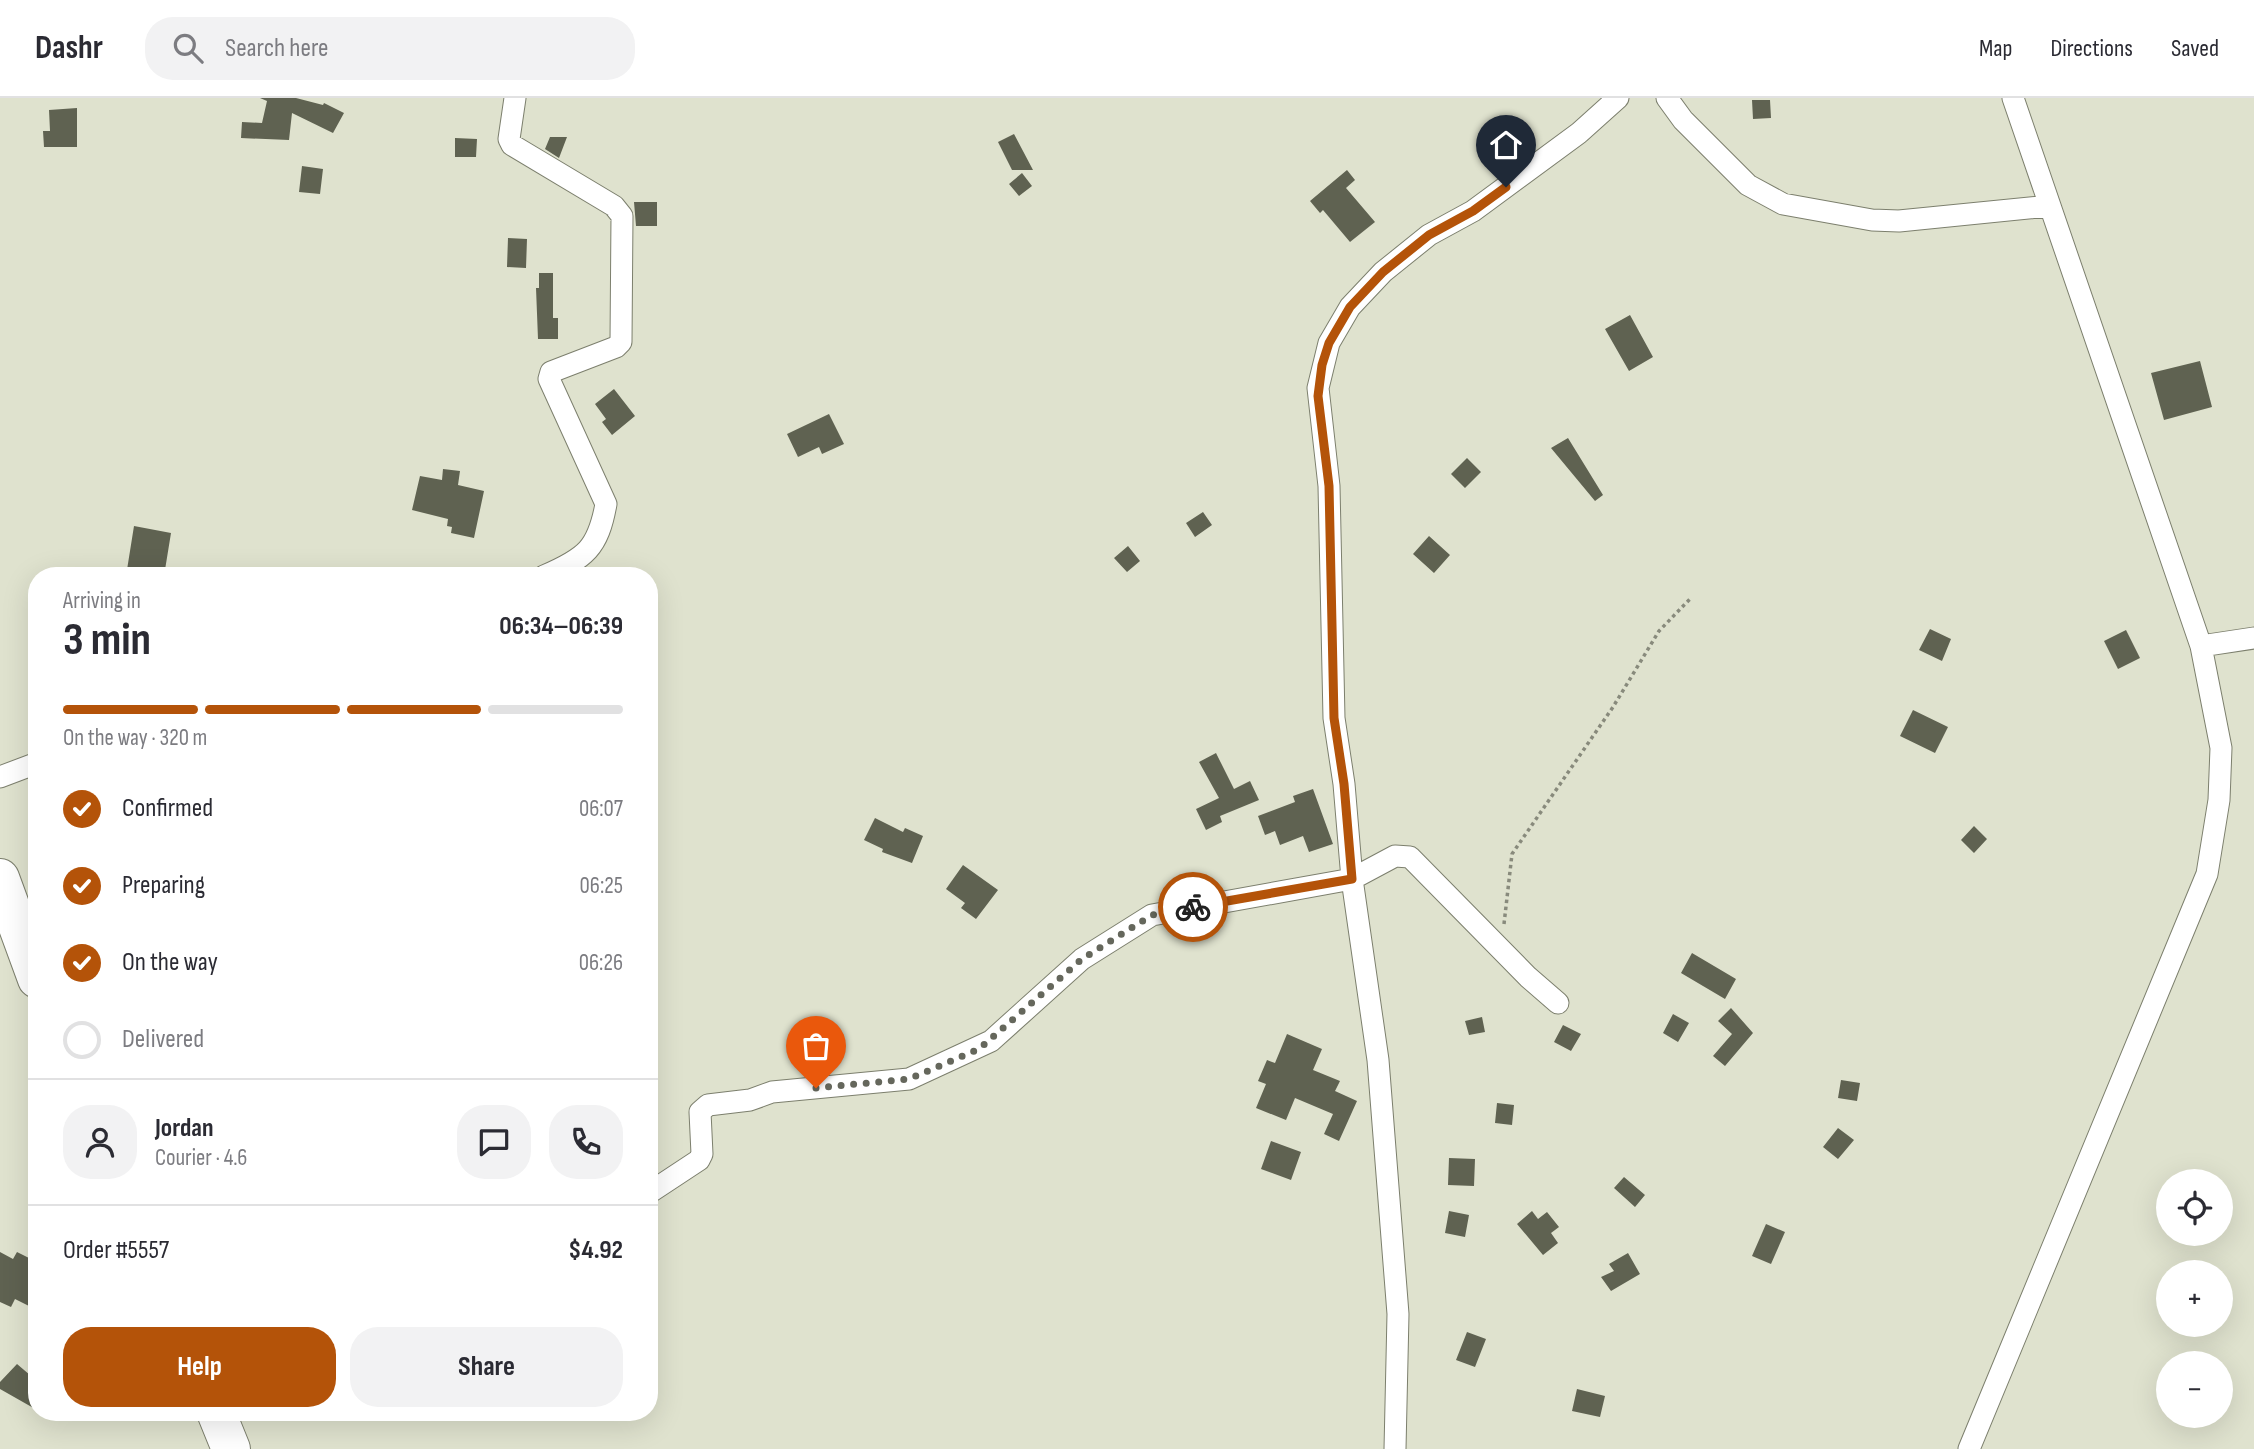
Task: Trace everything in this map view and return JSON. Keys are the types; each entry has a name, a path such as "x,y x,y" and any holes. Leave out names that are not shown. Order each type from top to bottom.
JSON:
{"highway":[{"path":"0,878 28,954"}],"street":[{"path":"515,98 509,139 512,145 614,206 622,216 621,342 616,347 551,372 549,379 606,503 595,544 587,553 561,567"},
{"path":"1395,1449 1398,1314 1379,1069 1352,879 1344,784 1334,718 1329,486 1318,396 1329,343 1350,307 1383,272 1429,235 1473,211 1579,133 1618,98"},
{"path":"1667,98 1683,120 1748,185 1783,204 1872,220 1899,221 2049,206"},
{"path":"1969,1449 2207,874 2219,800 2221,748 2201,646 2013,98"},
{"path":"2201,646 2254,638"},
{"path":"0,777 28,767"},
{"path":"658,1187 699,1160 702,1154 701,1112 708,1105 750,1100 772,1092 909,1079 991,1041 1082,959 1152,915 1352,879 1395,856 1410,857 1558,1003"}],"path":[{"path":"1503,951 1504,909 1512,854 1613,707 1659,631 1690,598"}],"building":[{"path":"260,98 296,98 323,105 324,103 344,113 333,133 292,113 289,140 241,138 242,122 262,123 267,101"},
{"path":"1752,100 1770,100 1771,118 1753,119"},
{"path":"77,108 77,147 44,147 43,131 50,131 49,110"},
{"path":"1014,134 1033,170 1012,170 998,142"},
{"path":"550,137 567,137 559,158 545,149"},
{"path":"455,138 477,139 476,157 455,157"},
{"path":"302,166 323,169 320,194 299,192"},
{"path":"1347,170 1355,180 1346,188 1375,222 1350,242 1323,210 1320,213 1310,201"},
{"path":"1022,173 1032,186 1019,196 1009,184"},
{"path":"634,202 657,202 657,226 636,226"},
{"path":"508,238 527,239 526,268 507,267"},
{"path":"539,273 553,273 553,318 558,318 558,339 538,339 536,288 539,288"},
{"path":"1630,315 1653,357 1629,371 1605,329"},
{"path":"2200,361 2212,407 2164,420 2151,373"},
{"path":"614,389 635,416 612,435 602,422 606,419 595,404"},
{"path":"829,414 844,444 822,454 819,447 798,457 787,434"},
{"path":"1568,438 1603,495 1595,501 1551,448"},
{"path":"1467,458 1481,472 1465,488 1451,474"},
{"path":"443,469 460,471 458,485 484,491 474,538 451,533 452,527 447,526 448,519 412,510 420,476 442,480"},
{"path":"1203,512 1212,525 1195,537 1186,523"},
{"path":"134,526 171,533 165,567 127,567"},
{"path":"1429,536 1450,555 1434,573 1413,554"},
{"path":"1128,546 1140,561 1127,572 1114,558"},
{"path":"1930,629 1951,639 1942,661 1919,650"},
{"path":"2126,630 2140,658 2118,669 2104,641"},
{"path":"1913,710 1948,727 1935,753 1900,736"},
{"path":"1216,753 1234,789 1250,781 1259,800 1220,816 1222,822 1206,830 1196,809 1219,798 1199,762"},
{"path":"1313,789 1333,844 1309,852 1303,836 1280,845 1275,831 1265,835 1258,816 1295,802 1293,796"},
{"path":"875,818 903,832 905,828 923,836 912,863 882,852 883,849 864,840"},
{"path":"1974,826 1987,839 1974,853 1961,840"},
{"path":"963,865 998,890 976,919 961,908 965,903 946,889"},
{"path":"1692,953 1736,979 1725,999 1681,973"},
{"path":"1731,1008 1753,1033 1725,1066 1713,1056 1732,1034 1718,1021"},
{"path":"1673,1014 1689,1023 1678,1042 1663,1033"},
{"path":"1482,1017 1485,1032 1469,1035 1465,1021"},
{"path":"1563,1025 1581,1034 1571,1051 1554,1042"},
{"path":"1287,1034 1322,1049 1313,1070 1340,1081 1335,1091 1357,1101 1339,1141 1324,1134 1333,1114 1295,1098 1286,1120 1256,1108 1266,1084 1258,1081 1267,1060 1275,1063"},
{"path":"1841,1080 1860,1083 1857,1101 1838,1098"},
{"path":"1497,1103 1514,1105 1512,1125 1495,1123"},
{"path":"1838,1128 1854,1140 1838,1159 1823,1147"},
{"path":"1271,1141 1301,1152 1291,1180 1261,1169"},
{"path":"1449,1158 1475,1159 1474,1186 1448,1185"},
{"path":"1624,1177 1645,1195 1635,1207 1614,1188"},
{"path":"1449,1211 1469,1215 1465,1237 1445,1233"},
{"path":"1532,1211 1538,1219 1547,1212 1559,1227 1551,1233 1558,1243 1543,1255 1517,1224"},
{"path":"1766,1224 1785,1232 1771,1264 1752,1256"},
{"path":"0,1252 13,1259 17,1252 28,1258 28,1306 15,1299 11,1307 0,1302"},
{"path":"1628,1253 1640,1274 1611,1291 1601,1277 1614,1271 1609,1264"},
{"path":"1467,1332 1486,1339 1475,1367 1456,1360"},
{"path":"17,1364 28,1373 28,1405 0,1389 0,1382"},
{"path":"1577,1389 1605,1396 1600,1417 1572,1411"}],"way so far":[{"path":"816,1088 909,1079 979,1049 1082,959 1152,915 1193,907"}],"route":[{"path":"1193,907 1352,879 1344,784 1334,718 1329,486 1318,396 1322,365 1329,343 1350,307 1383,272 1429,235 1473,211 1506,187"}]}
